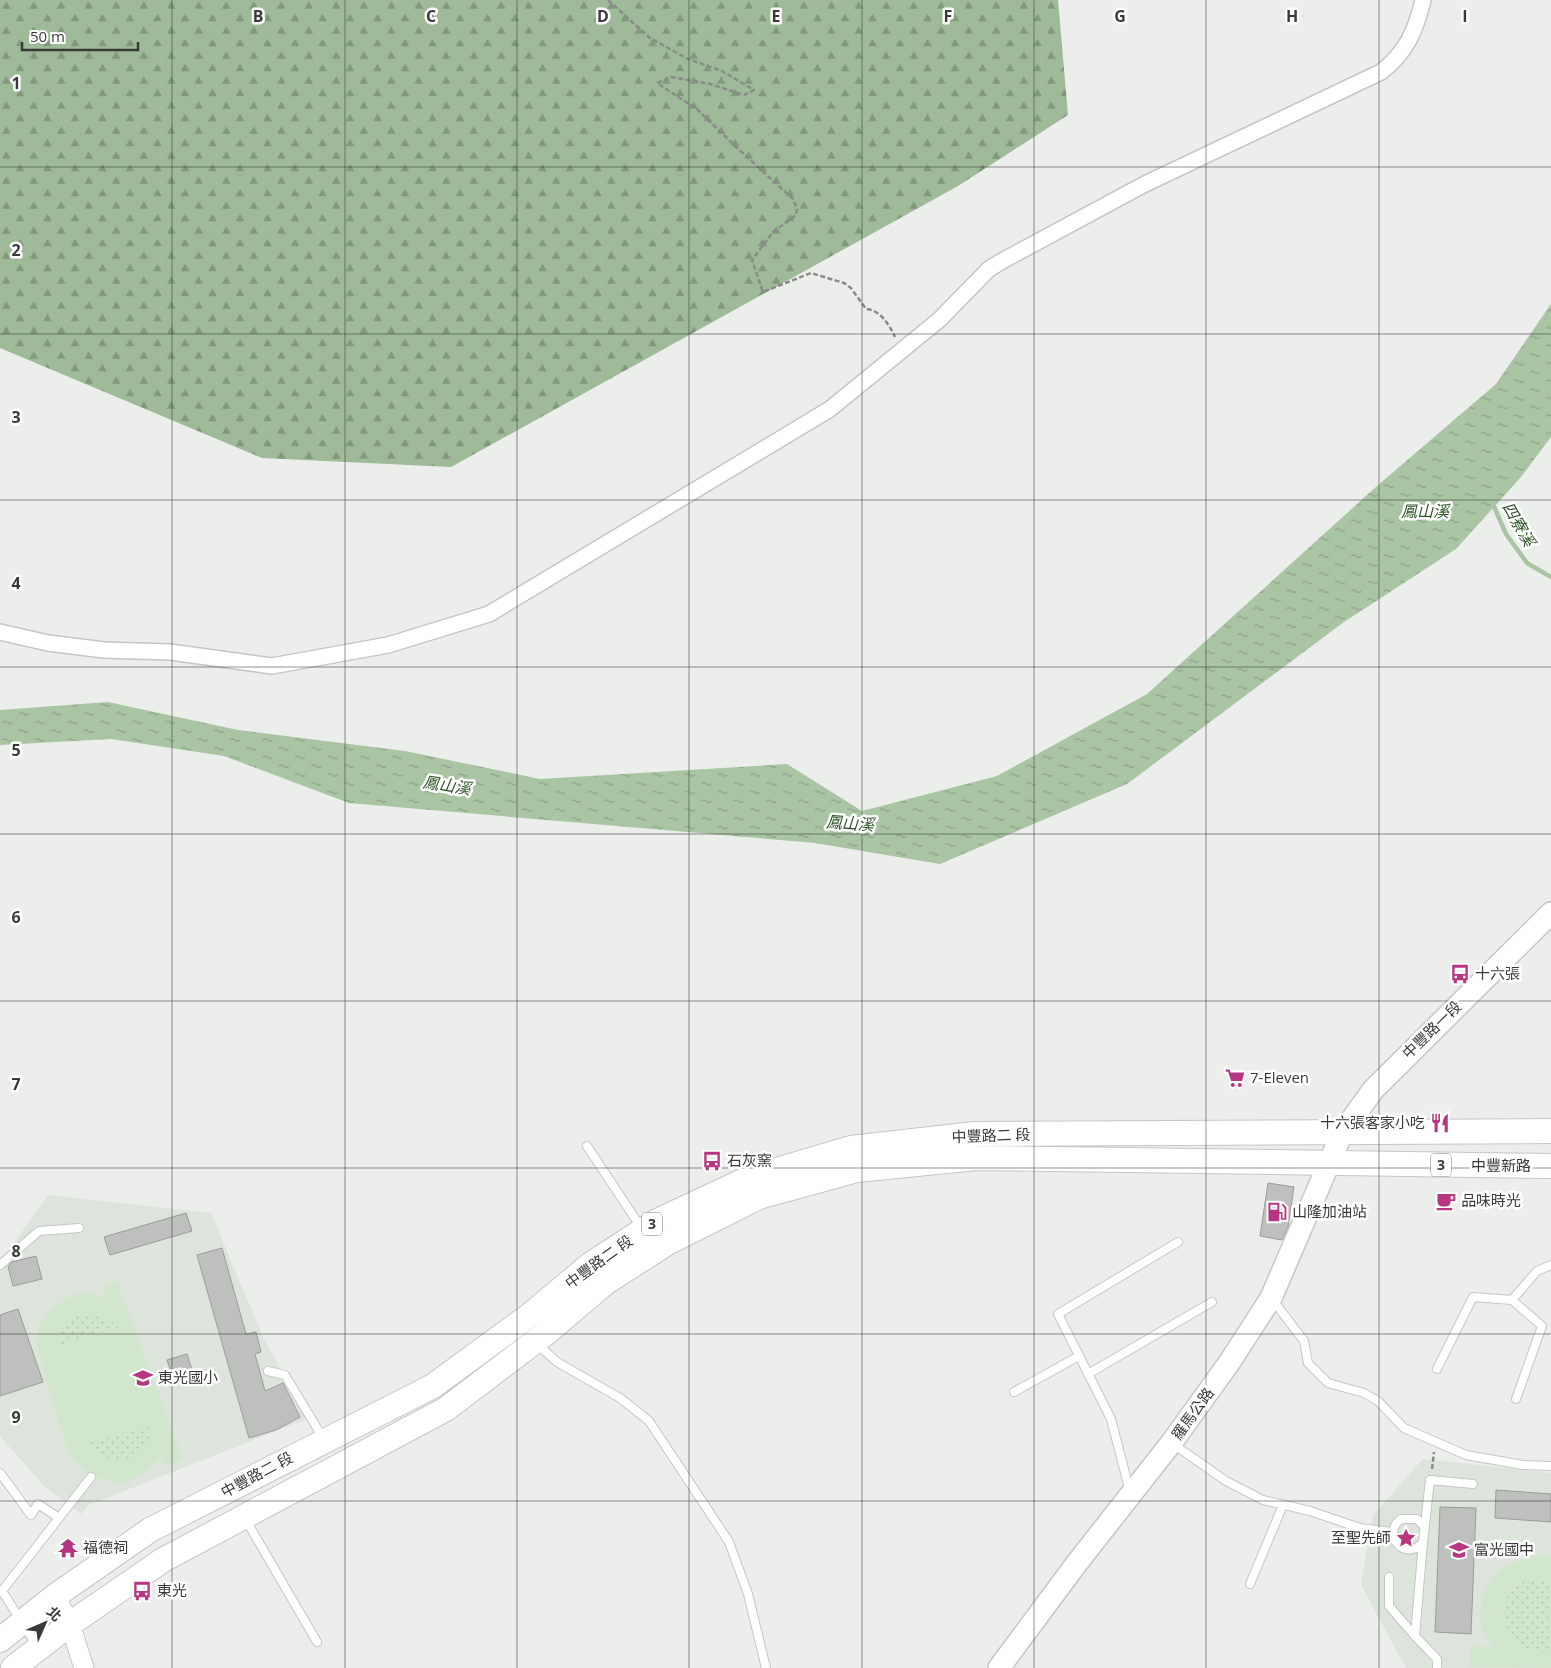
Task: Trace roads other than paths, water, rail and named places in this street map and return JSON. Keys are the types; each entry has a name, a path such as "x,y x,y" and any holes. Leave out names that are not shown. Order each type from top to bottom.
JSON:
{"main road":[{"name":"中豐路一段","path":"1342,1133 1373,1090 1398,1063 1551,913"},
{"name":"3","path":"1342,1133 1551,1131"},
{"name":"羅馬公路","path":"999,1668 1172,1442 1271,1298 1342,1133"},
{"name":"中豐路二 段","path":"13,1668 70,1624 163,1560 446,1409 531,1344 605,1283 735,1197 749,1178 851,1148 975,1134 1342,1133"},
{"name":"中豐路二 段","path":"0,1640 55,1596 150,1530 433,1386 512,1328 591,1264 657,1221 735,1197 759,1197 857,1170 976,1158 1330,1164"},
{"name":"中豐新路","path":"1330,1164 1551,1166"},
{"path":"512,1328 531,1344"}],"street":[{"path":"0,632 48,643 104,650 170,652 272,666 388,645 489,614 830,409 939,320 989,269 1002,261 1145,184 1381,72 1394,62 1412,37 1423,0"},
{"path":"55,1596 70,1624 84,1668"}],"lane":[{"path":"586,1146 643,1230"},
{"path":"0,1265 40,1231 78,1228"},
{"path":"1131,1494 1111,1419 1058,1314 1178,1242"},
{"path":"1512,1300 1536,1271 1551,1265"},
{"path":"1437,1368 1473,1297 1512,1300 1542,1326 1516,1399"},
{"path":"1271,1298 1304,1341 1308,1363 1328,1383 1364,1393 1378,1402 1404,1428 1466,1455 1523,1465 1551,1466"},
{"path":"1088,1374 1212,1302"},
{"path":"531,1344 557,1362 620,1398 648,1421 728,1542 748,1594 766,1668"},
{"path":"1014,1392 1079,1356"},
{"path":"268,1371 285,1375 324,1440"},
{"path":"1172,1442 1226,1481 1263,1500 1310,1511 1360,1528 1392,1532"},
{"path":"0,1473 31,1515 38,1504 59,1518"},
{"path":"38,1648 2,1591 91,1477"},
{"path":"1415,1636 1423,1542 1426,1532 1424,1526 1430,1480 1473,1484"},
{"path":"1250,1584 1283,1505"},
{"path":"249,1514 250,1527 317,1642"},
{"path":"1423,1542 1415,1549 1404,1550 1395,1543 1392,1532 1396,1522 1406,1517 1417,1519 1424,1526"},
{"path":"1390,1578 1389,1606 1437,1659 1436,1668"}],"water":[{"name":"鳳山溪","path":"1551,304 1551,437 1521,477 1456,549 1344,622 1127,784 940,864 815,843 349,803 224,756 111,739 0,745 0,710 108,702 238,730 405,751 540,779 787,764 862,811 997,776 1147,694 1377,486 1496,384"}],"waterway":[{"name":"四寮溪","path":"1492,502 1506,534 1527,563 1551,577"}],"place":[{"name":"十六張","path":"1460,974"},
{"name":"7-Eleven","path":"1235,1078"},
{"name":"十六張客家小吃","path":"1440,1123"},
{"name":"石灰窯","path":"712,1161"},
{"name":"品味時光","path":"1446,1201"},
{"name":"山隆加油站","path":"1277,1212"},
{"name":"東光國小","path":"143,1378"},
{"name":"至聖先師","path":"1406,1538"},
{"name":"福德祠","path":"68,1548"},
{"name":"富光國中","path":"1459,1550"},
{"name":"東光","path":"142,1591"}]}
